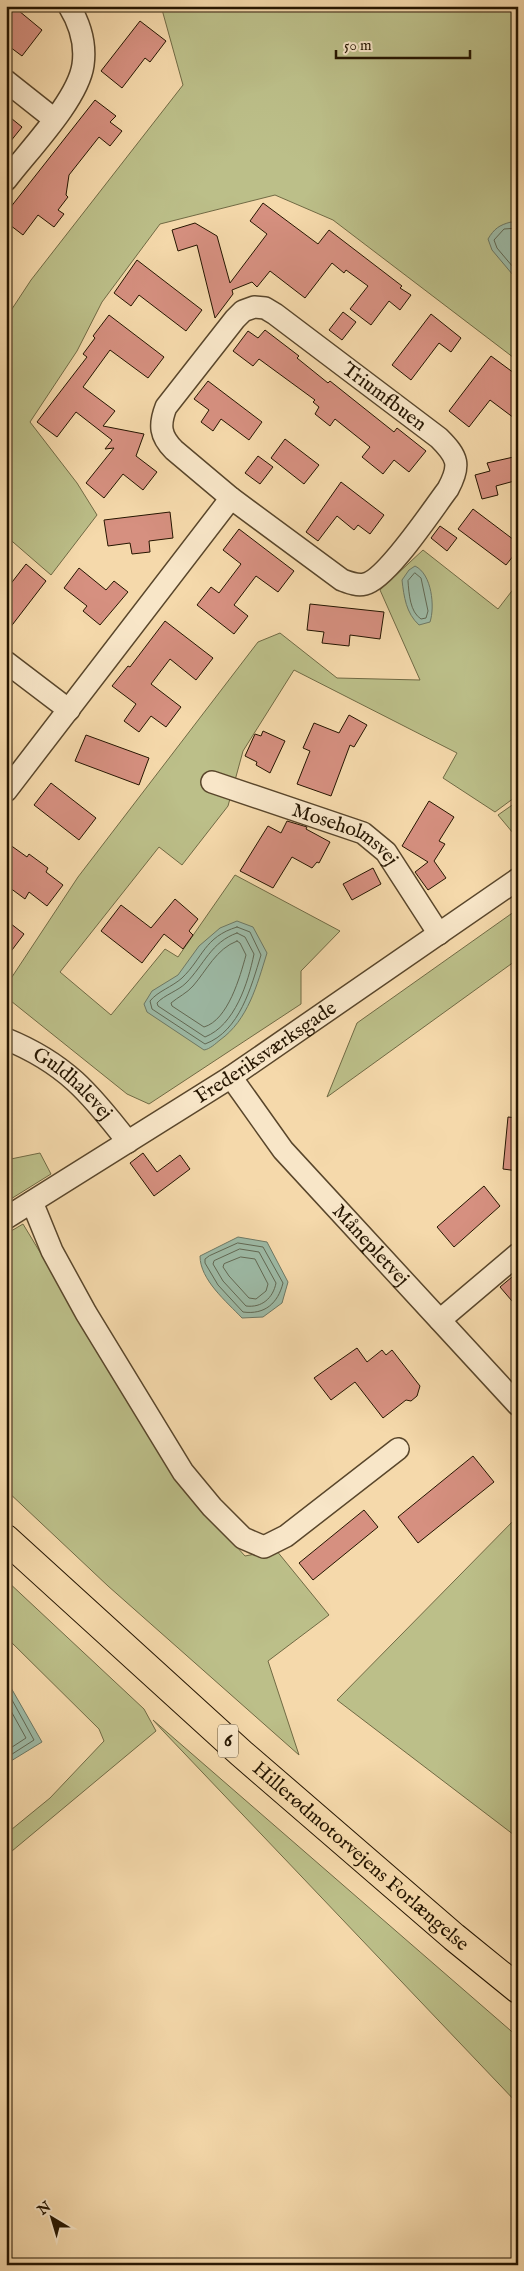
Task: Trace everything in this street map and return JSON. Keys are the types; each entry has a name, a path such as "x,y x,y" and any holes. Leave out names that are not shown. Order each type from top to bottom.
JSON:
{"highway":[{"name":"Hillerødmotorvejens Forlængelse","path":"6,1539 241,1753 454,1937 518,1989"},
{"path":"454,1937 518,1968"}],"street":[{"path":"6,180 73,93 83,66 83,39 76,18 69,6"},
{"path":"6,81 54,119"},
{"name":"Triumfbuen","path":"254,307 265,308 275,314 439,438 449,448 456,467 456,474 448,489 383,574 364,585 342,580 231,498 166,442 161,432 161,420 166,407 235,319 243,312 254,307"},
{"path":"6,791 231,498"},
{"path":"6,662 69,710"},
{"name":"Moseholmsvej","path":"212,782 363,832 386,852 439,934"},
{"name":"Frederiksværksgade","path":"6,1218 231,1077 518,879"},
{"name":"Guldhalevej","path":"6,1039 27,1048 57,1066 84,1088 128,1142"},
{"name":"Månepletvej","path":"231,1077 283,1150 518,1405"},
{"path":"32,1202 52,1251 86,1313 184,1472 212,1507 242,1538 264,1547 286,1536 398,1449"},
{"path":"440,1320 518,1254"}],"green space":[{"path":"161,6 518,6 518,361 333,220 275,195 160,224 102,302 77,351 30,422 77,483 97,515 51,575 6,536 6,318 31,280 183,85"},
{"path":"423,550 498,609 518,583 518,795 495,812 443,778 457,753 294,670 243,751 228,806 182,865 159,847 60,972 111,1015 165,949 178,957 235,875 340,931 301,971 301,1004 149,1104 127,1094 6,997 6,986 78,877 258,642 280,633 337,678 420,680 380,590"},
{"path":"518,801 518,839 498,815"},
{"path":"518,909 518,959 327,1097 357,1023"},
{"path":"40,1153 51,1174 6,1202 6,1160"},
{"path":"23,1224 180,1484 245,1556 276,1550 329,1615 268,1661 299,1755 108,1586 6,1490 6,1234"},
{"path":"518,1516 518,1838 337,1700"},
{"path":"6,1580 144,1709 156,1731 6,1856 6,1834 50,1798 104,1741 99,1729 6,1637"},
{"path":"153,1720 518,2037 518,2104 164,1732"}],"water":[{"path":"511,222 518,224 518,281 492,250 488,239 497,228"},
{"path":"415,566 421,570 429,583 432,600 430,622 419,625 408,610 402,580 409,570"},
{"path":"237,921 253,927 267,953 245,1012 230,1032 204,1050 147,1012 144,1004 152,991 178,975 199,946 220,928"},
{"path":"238,1237 267,1242 288,1282 282,1303 263,1317 242,1318 215,1290 204,1274 201,1265 200,1256"},
{"path":"6,1679 42,1742 6,1764"}],"building":[{"path":"6,6 13,6 42,30 22,56 6,44"},
{"path":"140,21 166,41 150,62 145,58 122,88 101,71"},
{"path":"95,100 116,116 110,122 122,131 110,146 99,137 69,175 66,195 68,197 58,210 64,214 54,227 38,215 23,235 6,222 6,213"},
{"path":"6,114 22,127 6,147"},
{"path":"263,203 318,244 329,230 411,295 400,310 389,301 371,325 350,309 368,286 346,270 344,273 332,263 305,298 270,271 257,287 252,282 232,290 233,294 215,318 197,245 178,251 172,230 195,223 217,236 230,283 267,234 250,221"},
{"path":"137,260 202,310 186,331 139,295 131,306 114,293"},
{"path":"343,312 356,322 342,340 329,330"},
{"path":"431,314 461,338 451,352 439,343 411,380 392,365"},
{"path":"109,315 164,357 148,378 110,350 83,387 115,411 103,426 144,434 136,456 157,472 143,490 123,474 104,498 86,483 114,448 105,449 112,440 76,412 57,437 37,422 87,357 83,354 95,338 93,336"},
{"path":"265,330 299,356 297,358 328,383 330,381 394,432 397,428 426,451 409,472 394,460 383,474 362,457 370,447 335,419 330,426 315,414 319,407 313,402 315,400 259,359 253,366 233,351 248,331 258,338"},
{"path":"491,356 518,376 518,421 490,400 469,427 449,411"},
{"path":"208,381 262,422 249,440 221,419 213,431 201,422 209,410 194,399"},
{"path":"285,439 319,465 304,484 271,458"},
{"path":"258,456 273,467 260,484 245,473"},
{"path":"518,456 518,480 496,486 498,495 482,499 475,475 490,471 487,463"},
{"path":"341,482 384,515 370,534 358,525 354,530 337,516 318,541 306,532"},
{"path":"473,509 518,543 518,550 506,565 458,529"},
{"path":"170,512 173,538 149,541 150,552 132,554 130,543 108,546 104,520"},
{"path":"440,526 457,538 447,551 431,538"},
{"path":"239,529 294,571 278,592 256,576 234,605 248,616 234,634 197,605 211,587 219,593 241,564 223,550"},
{"path":"26,564 46,581 6,633 6,590"},
{"path":"79,568 106,590 114,581 128,592 100,625 83,611 87,606 64,588"},
{"path":"310,604 384,612 380,639 350,635 349,646 322,643 324,632 307,630"},
{"path":"165,621 213,658 196,680 170,659 151,684 181,707 166,727 151,716 139,732 124,721 136,704 112,686 128,666 130,667"},
{"path":"349,715 367,725 354,747 350,745 331,796 297,784 310,751 303,748 314,723 339,733"},
{"path":"263,731 285,741 270,773 256,765 257,762 245,756 255,734 261,736"},
{"path":"86,735 149,758 139,785 75,761"},
{"path":"51,783 96,818 79,840 34,805"},
{"path":"429,801 454,817 439,841 445,844 434,861 446,878 428,890 415,872 428,862 402,846"},
{"path":"287,821 307,827 306,829 330,842 319,863 317,862 312,868 292,857 273,888 240,871 268,826 281,833"},
{"path":"6,842 27,857 29,854 48,868 46,872 63,885 47,906 29,892 25,899 6,885"},
{"path":"373,868 381,884 352,900 343,884"},
{"path":"175,899 198,919 189,931 193,935 183,949 164,934 142,963 101,931 121,905 151,928"},
{"path":"6,920 24,934 6,958"},
{"path":"508,1117 518,1118 518,1171 503,1169"},
{"path":"143,1153 157,1172 180,1155 190,1169 154,1196 130,1163"},
{"path":"484,1186 500,1206 454,1247 437,1227"},
{"path":"518,1272 518,1308 500,1287"},
{"path":"357,1348 367,1362 382,1350 386,1355 392,1350 420,1386 417,1396 411,1401 406,1400 383,1418 355,1382 331,1400 314,1378"},
{"path":"473,1456 494,1482 418,1543 398,1517"},
{"path":"364,1510 378,1527 313,1580 299,1563"}]}
